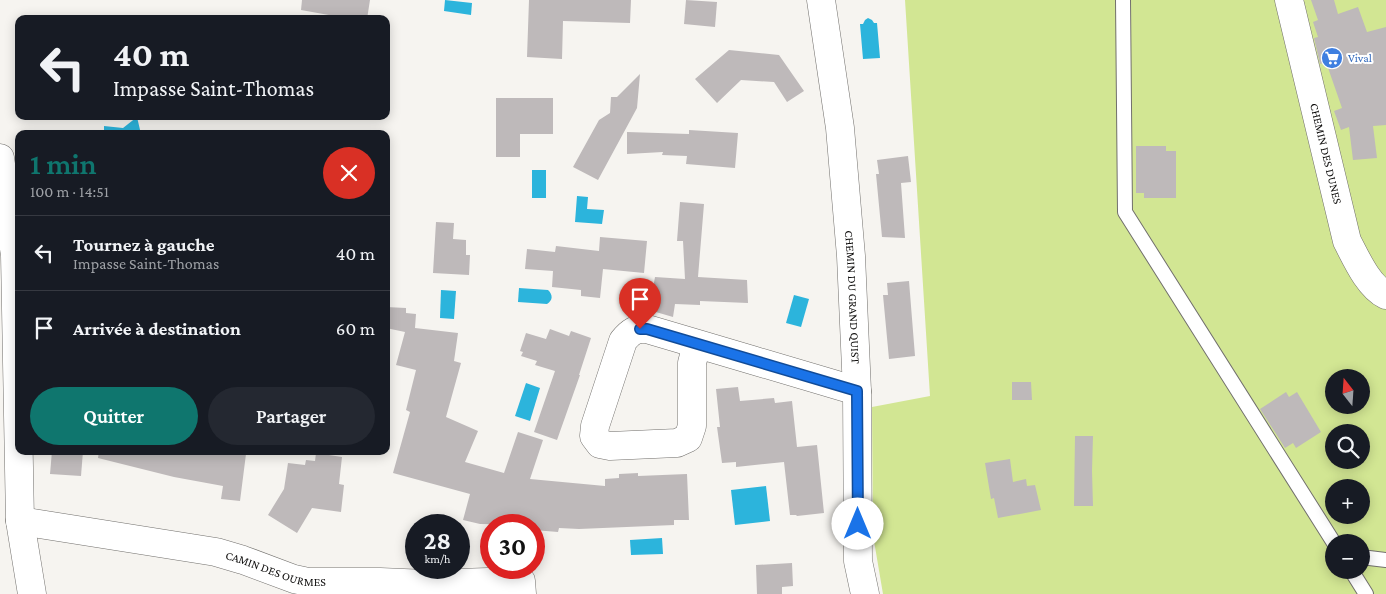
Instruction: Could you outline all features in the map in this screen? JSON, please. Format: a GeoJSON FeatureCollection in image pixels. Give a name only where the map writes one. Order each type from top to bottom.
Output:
{"type":"FeatureCollection","features":[{"type":"Feature","properties":{"kind":"street","name":"CHEMIN DU GRAND QUIST"},"geometry":{"type":"LineString","coordinates":[[822,0],[840,128],[850,256],[857,391],[858,561],[865,594]]}},
{"type":"Feature","properties":{"kind":"street","name":"CHEMIN DES DUNES"},"geometry":{"type":"LineString","coordinates":[[1289,0],[1348,241],[1362,271],[1381,293],[1386,295]]}},
{"type":"Feature","properties":{"kind":"street"},"geometry":{"type":"LineString","coordinates":[[0,158],[15,418]]}},
{"type":"Feature","properties":{"kind":"street"},"geometry":{"type":"LineString","coordinates":[[697,344],[692,364],[692,426],[688,438],[677,443],[610,446],[600,444],[594,436],[595,426],[623,340],[633,330],[647,329],[857,391]]}},
{"type":"Feature","properties":{"kind":"street"},"geometry":{"type":"LineString","coordinates":[[17,455],[20,521],[32,594]]}},
{"type":"Feature","properties":{"kind":"street","name":"CAMIN DES OURMES"},"geometry":{"type":"LineString","coordinates":[[20,521],[216,552],[308,582],[426,584],[521,581],[522,594]]}},
{"type":"Feature","properties":{"kind":"lane"},"geometry":{"type":"LineString","coordinates":[[1123,0],[1125,212],[1328,534]]}},
{"type":"Feature","properties":{"kind":"lane"},"geometry":{"type":"LineString","coordinates":[[1370,558],[1386,560]]}},
{"type":"Feature","properties":{"kind":"lane"},"geometry":{"type":"LineString","coordinates":[[1357,579],[1366,594]]}},
{"type":"Feature","properties":{"kind":"green space"},"geometry":{"type":"Polygon","coordinates":[[[905,0],[1386,0],[1386,594],[883,594],[873,535],[872,407],[930,396],[905,0]]]}},
{"type":"Feature","properties":{"kind":"water"},"geometry":{"type":"Polygon","coordinates":[[[445,0],[472,3],[471,15],[444,11],[445,0]]]}},
{"type":"Feature","properties":{"kind":"water"},"geometry":{"type":"Polygon","coordinates":[[[868,18],[877,23],[880,58],[863,59],[860,24],[863,24],[868,18]]]}},
{"type":"Feature","properties":{"kind":"water"},"geometry":{"type":"Polygon","coordinates":[[[133,120],[138,120],[140,130],[104,130],[104,126],[123,128],[133,120]]]}},
{"type":"Feature","properties":{"kind":"water"},"geometry":{"type":"Polygon","coordinates":[[[532,170],[546,170],[546,198],[532,198],[532,170]]]}},
{"type":"Feature","properties":{"kind":"water"},"geometry":{"type":"Polygon","coordinates":[[[577,196],[588,197],[587,209],[604,210],[602,224],[575,222],[577,196]]]}},
{"type":"Feature","properties":{"kind":"water"},"geometry":{"type":"Polygon","coordinates":[[[519,288],[548,290],[551,294],[551,299],[547,304],[518,302],[519,288]]]}},
{"type":"Feature","properties":{"kind":"water"},"geometry":{"type":"Polygon","coordinates":[[[441,290],[456,291],[454,319],[440,318],[441,290]]]}},
{"type":"Feature","properties":{"kind":"water"},"geometry":{"type":"Polygon","coordinates":[[[794,295],[809,299],[801,327],[786,323],[794,295]]]}},
{"type":"Feature","properties":{"kind":"water"},"geometry":{"type":"Polygon","coordinates":[[[526,383],[540,388],[530,421],[515,416],[526,383]]]}},
{"type":"Feature","properties":{"kind":"water"},"geometry":{"type":"Polygon","coordinates":[[[766,486],[770,521],[735,525],[731,490],[766,486]]]}},
{"type":"Feature","properties":{"kind":"water"},"geometry":{"type":"Polygon","coordinates":[[[662,538],[663,554],[631,555],[630,540],[662,538]]]}},
{"type":"Feature","properties":{"kind":"building"},"geometry":{"type":"Polygon","coordinates":[[[302,0],[370,0],[368,15],[329,15],[301,10],[302,0]]]}},
{"type":"Feature","properties":{"kind":"building"},"geometry":{"type":"Polygon","coordinates":[[[529,0],[631,0],[630,23],[563,21],[562,59],[527,57],[529,0]]]}},
{"type":"Feature","properties":{"kind":"building"},"geometry":{"type":"Polygon","coordinates":[[[686,0],[717,2],[715,27],[684,24],[686,0]]]}},
{"type":"Feature","properties":{"kind":"building"},"geometry":{"type":"Polygon","coordinates":[[[1311,0],[1334,0],[1338,14],[1358,7],[1367,32],[1386,27],[1386,125],[1373,126],[1377,158],[1353,160],[1349,127],[1341,130],[1334,111],[1342,108],[1326,62],[1320,64],[1314,38],[1318,37],[1313,22],[1318,20],[1311,0]]]}},
{"type":"Feature","properties":{"kind":"building"},"geometry":{"type":"Polygon","coordinates":[[[729,50],[779,55],[804,91],[787,102],[774,82],[741,80],[717,103],[695,79],[729,50]]]}},
{"type":"Feature","properties":{"kind":"building"},"geometry":{"type":"Polygon","coordinates":[[[640,74],[637,108],[598,180],[573,167],[599,120],[610,113],[611,97],[617,97],[640,74]]]}},
{"type":"Feature","properties":{"kind":"building"},"geometry":{"type":"Polygon","coordinates":[[[496,98],[553,98],[553,134],[520,134],[520,157],[496,157],[496,98]]]}},
{"type":"Feature","properties":{"kind":"building"},"geometry":{"type":"Polygon","coordinates":[[[689,130],[738,133],[735,168],[686,164],[687,156],[662,155],[663,152],[627,154],[627,132],[689,134],[689,130]]]}},
{"type":"Feature","properties":{"kind":"building"},"geometry":{"type":"Polygon","coordinates":[[[1136,146],[1166,146],[1166,151],[1176,151],[1176,198],[1144,198],[1144,193],[1136,193],[1136,146]]]}},
{"type":"Feature","properties":{"kind":"building"},"geometry":{"type":"Polygon","coordinates":[[[908,156],[911,182],[901,183],[905,238],[882,237],[876,174],[879,174],[877,160],[908,156]]]}},
{"type":"Feature","properties":{"kind":"building"},"geometry":{"type":"Polygon","coordinates":[[[680,202],[704,204],[698,277],[747,280],[748,303],[700,301],[700,305],[675,304],[673,317],[649,310],[655,277],[685,279],[683,241],[677,241],[680,202]]]}},
{"type":"Feature","properties":{"kind":"building"},"geometry":{"type":"Polygon","coordinates":[[[436,222],[454,223],[453,239],[466,240],[466,255],[470,255],[469,275],[433,273],[436,222]]]}},
{"type":"Feature","properties":{"kind":"building"},"geometry":{"type":"Polygon","coordinates":[[[600,237],[647,241],[644,273],[603,269],[600,298],[581,296],[581,290],[552,287],[553,271],[525,269],[527,249],[555,252],[556,246],[599,251],[600,237]]]}},
{"type":"Feature","properties":{"kind":"building"},"geometry":{"type":"Polygon","coordinates":[[[909,281],[915,356],[889,359],[883,295],[888,295],[887,283],[909,281]]]}},
{"type":"Feature","properties":{"kind":"building"},"geometry":{"type":"Polygon","coordinates":[[[390,307],[406,308],[406,313],[416,314],[415,328],[458,333],[454,361],[461,363],[446,417],[478,431],[465,462],[504,473],[518,432],[543,440],[530,479],[605,486],[605,479],[619,478],[619,474],[638,473],[638,476],[687,474],[689,520],[674,520],[674,525],[579,529],[559,528],[558,532],[545,531],[545,514],[480,514],[480,524],[470,522],[470,514],[465,514],[470,494],[393,473],[410,412],[406,410],[416,370],[396,365],[405,332],[390,329],[390,307]]]}},
{"type":"Feature","properties":{"kind":"building"},"geometry":{"type":"Polygon","coordinates":[[[550,329],[569,336],[571,331],[591,338],[557,440],[534,432],[555,371],[535,365],[537,361],[521,356],[523,352],[520,351],[526,333],[546,339],[550,329]]]}},
{"type":"Feature","properties":{"kind":"building"},"geometry":{"type":"Polygon","coordinates":[[[1012,382],[1031,382],[1032,400],[1012,400],[1012,382]]]}},
{"type":"Feature","properties":{"kind":"building"},"geometry":{"type":"Polygon","coordinates":[[[738,387],[740,401],[774,398],[775,403],[792,401],[797,447],[817,445],[824,513],[790,515],[784,462],[736,467],[736,462],[722,463],[717,427],[720,427],[716,389],[738,387]]]}},
{"type":"Feature","properties":{"kind":"building"},"geometry":{"type":"Polygon","coordinates":[[[1286,392],[1289,397],[1297,392],[1321,432],[1296,448],[1293,443],[1285,448],[1260,409],[1286,392]]]}},
{"type":"Feature","properties":{"kind":"building"},"geometry":{"type":"Polygon","coordinates":[[[1075,436],[1093,436],[1093,506],[1074,506],[1075,436]]]}},
{"type":"Feature","properties":{"kind":"building"},"geometry":{"type":"Polygon","coordinates":[[[52,455],[83,455],[81,476],[50,474],[52,455]]]}},
{"type":"Feature","properties":{"kind":"building"},"geometry":{"type":"Polygon","coordinates":[[[98,455],[246,455],[240,501],[221,499],[223,486],[174,477],[98,458],[98,455]]]}},
{"type":"Feature","properties":{"kind":"building"},"geometry":{"type":"Polygon","coordinates":[[[316,455],[342,457],[339,484],[344,485],[341,512],[312,508],[297,533],[268,515],[284,489],[288,463],[305,465],[306,460],[315,461],[316,455]]]}},
{"type":"Feature","properties":{"kind":"building"},"geometry":{"type":"Polygon","coordinates":[[[1010,459],[1013,482],[1026,479],[1027,486],[1035,485],[1041,510],[998,518],[994,498],[991,499],[985,463],[1010,459]]]}},
{"type":"Feature","properties":{"kind":"building"},"geometry":{"type":"Polygon","coordinates":[[[792,563],[793,586],[782,587],[782,594],[757,594],[756,565],[792,563]]]}},
{"type":"Feature","properties":{"kind":"place","name":"Vival"},"geometry":{"type":"Point","coordinates":[1332,58]}},
{"type":"Feature","properties":{"kind":"route"},"geometry":{"type":"LineString","coordinates":[[640,329],[647,329],[857,391],[858,524]]}}]}
